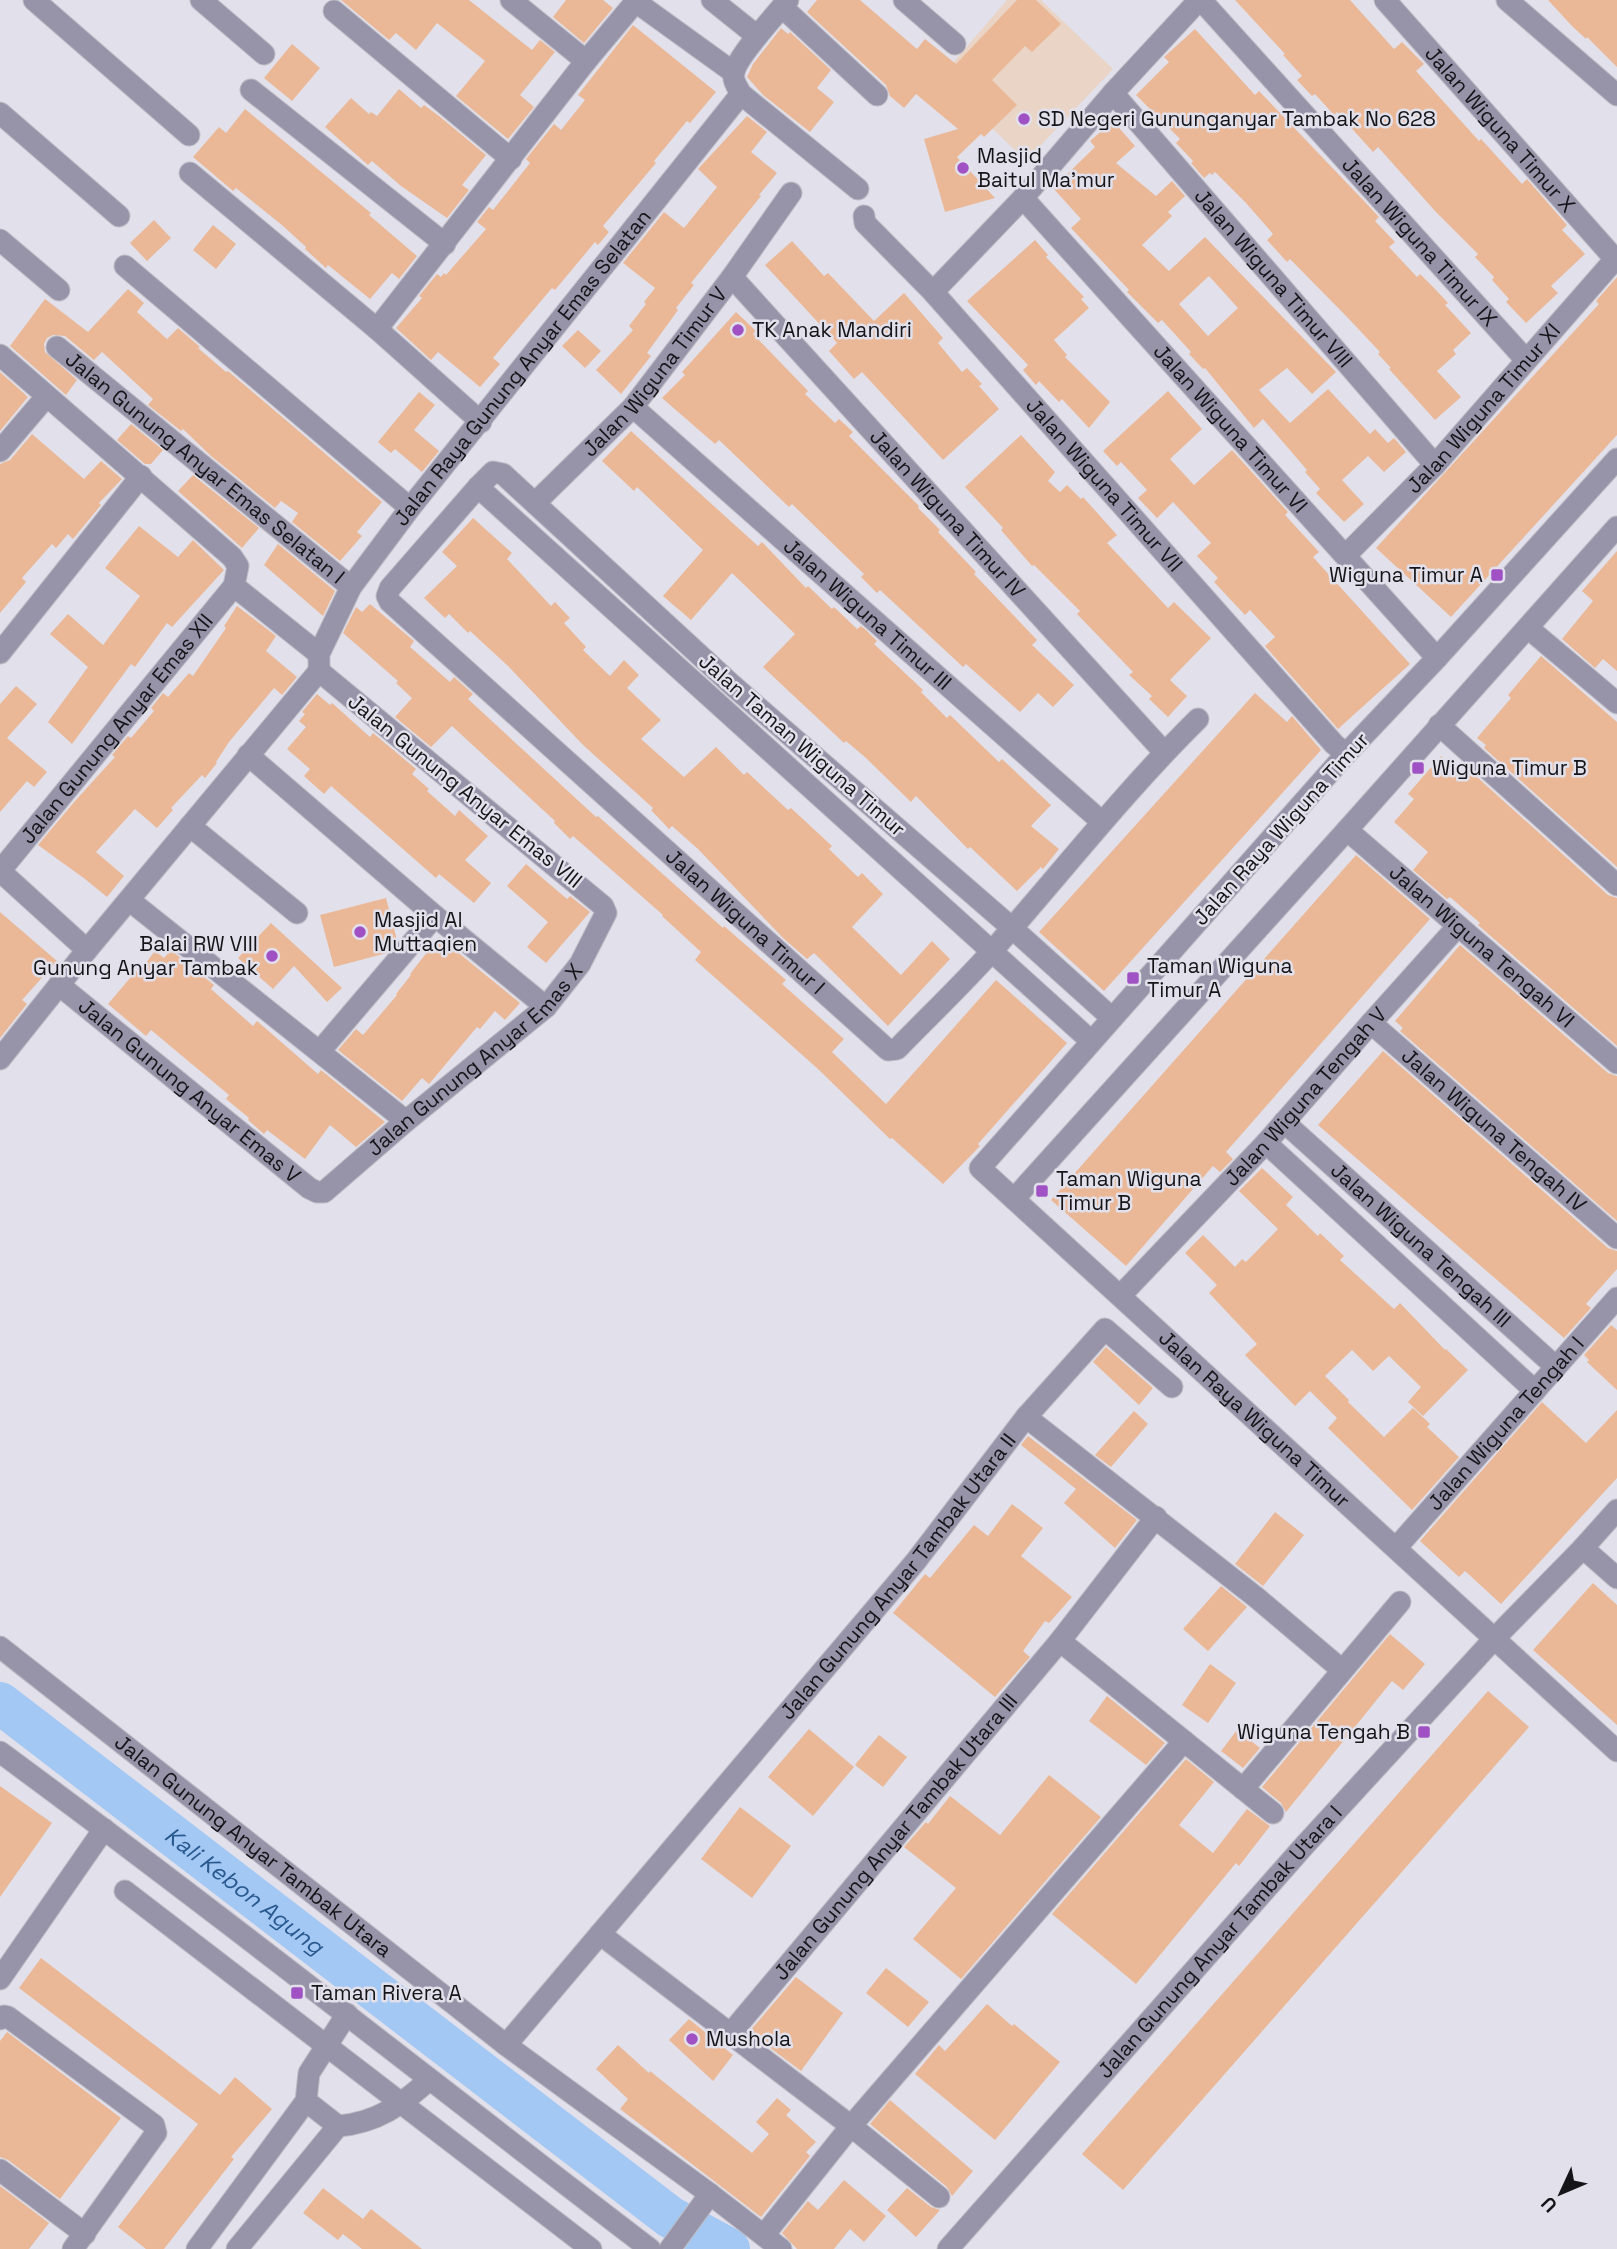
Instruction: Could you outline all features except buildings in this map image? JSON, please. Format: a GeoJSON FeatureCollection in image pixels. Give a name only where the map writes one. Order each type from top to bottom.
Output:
{"type":"FeatureCollection","features":[{"type":"Feature","properties":{"kind":"street"},"geometry":{"type":"LineString","coordinates":[[34,0],[189,135]]}},
{"type":"Feature","properties":{"kind":"street"},"geometry":{"type":"LineString","coordinates":[[201,0],[264,54]]}},
{"type":"Feature","properties":{"kind":"street"},"geometry":{"type":"LineString","coordinates":[[511,0],[586,61]]}},
{"type":"Feature","properties":{"kind":"street"},"geometry":{"type":"LineString","coordinates":[[712,0],[757,36]]}},
{"type":"Feature","properties":{"kind":"street"},"geometry":{"type":"LineString","coordinates":[[904,0],[955,44]]}},
{"type":"Feature","properties":{"kind":"street"},"geometry":{"type":"LineString","coordinates":[[933,292],[1023,198],[1113,93],[1200,0]]}},
{"type":"Feature","properties":{"kind":"street","name":"Jalan Wiguna Timur IX"},"geometry":{"type":"LineString","coordinates":[[1200,0],[1526,360]]}},
{"type":"Feature","properties":{"kind":"street","name":"Jalan Wiguna Timur X"},"geometry":{"type":"LineString","coordinates":[[1385,0],[1616,258]]}},
{"type":"Feature","properties":{"kind":"street"},"geometry":{"type":"LineString","coordinates":[[1507,0],[1617,95]]}},
{"type":"Feature","properties":{"kind":"street"},"geometry":{"type":"LineString","coordinates":[[377,329],[586,61],[637,1],[733,72],[741,94],[858,189]]}},
{"type":"Feature","properties":{"kind":"street"},"geometry":{"type":"LineString","coordinates":[[733,72],[757,36],[785,3],[877,95]]}},
{"type":"Feature","properties":{"kind":"street"},"geometry":{"type":"LineString","coordinates":[[334,11],[511,159]]}},
{"type":"Feature","properties":{"kind":"street"},"geometry":{"type":"LineString","coordinates":[[251,90],[444,244]]}},
{"type":"Feature","properties":{"kind":"street","name":"Jalan Wiguna Timur VIII"},"geometry":{"type":"LineString","coordinates":[[1113,93],[1435,465]]}},
{"type":"Feature","properties":{"kind":"street","name":"Jalan Raya Gunung Anyar Emas Selatan"},"geometry":{"type":"LineString","coordinates":[[1,1054],[190,827],[319,663],[352,587],[410,508],[741,94]]}},
{"type":"Feature","properties":{"kind":"street"},"geometry":{"type":"LineString","coordinates":[[0,113],[119,216]]}},
{"type":"Feature","properties":{"kind":"street"},"geometry":{"type":"LineString","coordinates":[[190,173],[377,329],[481,422]]}},
{"type":"Feature","properties":{"kind":"street","name":"Jalan Wiguna Timur V"},"geometry":{"type":"LineString","coordinates":[[535,503],[633,407],[732,277],[791,193]]}},
{"type":"Feature","properties":{"kind":"street","name":"Jalan Wiguna Timur VI"},"geometry":{"type":"LineString","coordinates":[[1023,198],[1437,657]]}},
{"type":"Feature","properties":{"kind":"street","name":"Jalan Wiguna Timur VII"},"geometry":{"type":"LineString","coordinates":[[864,216],[864,223],[933,292],[1334,744],[1346,754]]}},
{"type":"Feature","properties":{"kind":"street"},"geometry":{"type":"LineString","coordinates":[[0,240],[59,290]]}},
{"type":"Feature","properties":{"kind":"street","name":"Jalan Wiguna Timur XI"},"geometry":{"type":"LineString","coordinates":[[1346,555],[1435,465],[1616,258]]}},
{"type":"Feature","properties":{"kind":"street"},"geometry":{"type":"LineString","coordinates":[[125,266],[410,508]]}},
{"type":"Feature","properties":{"kind":"street","name":"Jalan Wiguna Timur IV"},"geometry":{"type":"LineString","coordinates":[[732,277],[1164,752]]}},
{"type":"Feature","properties":{"kind":"street","name":"Jalan Gunung Anyar Emas Selatan I"},"geometry":{"type":"LineString","coordinates":[[57,347],[352,587]]}},
{"type":"Feature","properties":{"kind":"street"},"geometry":{"type":"LineString","coordinates":[[0,355],[232,557],[238,566],[234,586]]}},
{"type":"Feature","properties":{"kind":"street"},"geometry":{"type":"LineString","coordinates":[[0,451],[46,397]]}},
{"type":"Feature","properties":{"kind":"street","name":"Jalan Wiguna Timur III"},"geometry":{"type":"LineString","coordinates":[[633,407],[1102,822]]}},
{"type":"Feature","properties":{"kind":"street","name":"Jalan Raya Wiguna Timur"},"geometry":{"type":"LineString","coordinates":[[1617,459],[1346,754],[982,1165],[982,1171],[1121,1295],[1617,1751]]}},
{"type":"Feature","properties":{"kind":"street","name":"Jalan Taman Wiguna Timur"},"geometry":{"type":"LineString","coordinates":[[1091,1041],[715,701],[485,480],[503,474],[731,684],[1112,1018]]}},
{"type":"Feature","properties":{"kind":"street"},"geometry":{"type":"LineString","coordinates":[[0,653],[141,476]]}},
{"type":"Feature","properties":{"kind":"street","name":"Jalan Wiguna Timur I"},"geometry":{"type":"LineString","coordinates":[[485,480],[390,588],[387,596],[390,601],[888,1050],[897,1049],[992,952],[1102,822],[1164,752],[1198,719]]}},
{"type":"Feature","properties":{"kind":"street"},"geometry":{"type":"LineString","coordinates":[[1014,1199],[1617,527]]}},
{"type":"Feature","properties":{"kind":"street","name":"Jalan Gunung Anyar Emas VIII"},"geometry":{"type":"LineString","coordinates":[[234,586],[319,663],[594,897],[606,913]]}},
{"type":"Feature","properties":{"kind":"street","name":"Jalan Gunung Anyar Emas XII"},"geometry":{"type":"LineString","coordinates":[[0,871],[234,586]]}},
{"type":"Feature","properties":{"kind":"street"},"geometry":{"type":"LineString","coordinates":[[1528,628],[1617,703]]}},
{"type":"Feature","properties":{"kind":"street"},"geometry":{"type":"LineString","coordinates":[[715,701],[731,684]]}},
{"type":"Feature","properties":{"kind":"street"},"geometry":{"type":"LineString","coordinates":[[1439,726],[1617,886]]}},
{"type":"Feature","properties":{"kind":"street"},"geometry":{"type":"LineString","coordinates":[[248,755],[435,916],[546,1007]]}},
{"type":"Feature","properties":{"kind":"street"},"geometry":{"type":"LineString","coordinates":[[190,827],[297,913]]}},
{"type":"Feature","properties":{"kind":"street","name":"Jalan Wiguna Tengah VI"},"geometry":{"type":"LineString","coordinates":[[1347,830],[1617,1063]]}},
{"type":"Feature","properties":{"kind":"street"},"geometry":{"type":"LineString","coordinates":[[0,871],[87,950]]}},
{"type":"Feature","properties":{"kind":"street"},"geometry":{"type":"LineString","coordinates":[[129,900],[406,1121]]}},
{"type":"Feature","properties":{"kind":"street","name":"Jalan Gunung Anyar Emas X"},"geometry":{"type":"LineString","coordinates":[[324,1192],[546,1007],[580,964],[606,913]]}},
{"type":"Feature","properties":{"kind":"street"},"geometry":{"type":"LineString","coordinates":[[320,1051],[435,916]]}},
{"type":"Feature","properties":{"kind":"street","name":"Jalan Wiguna Tengah V"},"geometry":{"type":"LineString","coordinates":[[1121,1295],[1266,1143],[1458,926]]}},
{"type":"Feature","properties":{"kind":"street","name":"Jalan Gunung Anyar Emas V"},"geometry":{"type":"LineString","coordinates":[[59,985],[309,1188],[324,1192]]}},
{"type":"Feature","properties":{"kind":"street","name":"Jalan Wiguna Tengah IV"},"geometry":{"type":"LineString","coordinates":[[1370,1023],[1617,1238]]}},
{"type":"Feature","properties":{"kind":"street","name":"Jalan Wiguna Tengah III"},"geometry":{"type":"LineString","coordinates":[[1284,1122],[1556,1367]]}},
{"type":"Feature","properties":{"kind":"street","name":"Jalan Wiguna Tengah III"},"geometry":{"type":"LineString","coordinates":[[1266,1143],[1535,1391]]}},
{"type":"Feature","properties":{"kind":"street","name":"Jalan Wiguna Tengah I"},"geometry":{"type":"LineString","coordinates":[[1396,1548],[1617,1298]]}},
{"type":"Feature","properties":{"kind":"street"},"geometry":{"type":"LineString","coordinates":[[1026,1417],[1105,1329],[1172,1387]]}},
{"type":"Feature","properties":{"kind":"street","name":"Jalan Gunung Anyar Tambak Utara II"},"geometry":{"type":"LineString","coordinates":[[506,2045],[916,1561],[1026,1417],[1156,1517],[1342,1670]]}},
{"type":"Feature","properties":{"kind":"street","name":"Jalan Gunung Anyar Tambak Utara I"},"geometry":{"type":"LineString","coordinates":[[948,2249],[1295,1856],[1494,1639],[1617,1510]]}},
{"type":"Feature","properties":{"kind":"street","name":"Jalan Gunung Anyar Tambak Utara III"},"geometry":{"type":"LineString","coordinates":[[731,2033],[1060,1641],[1156,1517]]}},
{"type":"Feature","properties":{"kind":"street"},"geometry":{"type":"LineString","coordinates":[[1583,1548],[1617,1578]]}},
{"type":"Feature","properties":{"kind":"street"},"geometry":{"type":"LineString","coordinates":[[1243,1789],[1400,1602]]}},
{"type":"Feature","properties":{"kind":"street"},"geometry":{"type":"LineString","coordinates":[[1060,1641],[1273,1813]]}},
{"type":"Feature","properties":{"kind":"street","name":"Jalan Gunung Anyar Tambak Utara"},"geometry":{"type":"LineString","coordinates":[[0,1647],[506,2045],[781,2249]]}},
{"type":"Feature","properties":{"kind":"street"},"geometry":{"type":"LineString","coordinates":[[764,2235],[851,2126],[1184,1741]]}},
{"type":"Feature","properties":{"kind":"street"},"geometry":{"type":"LineString","coordinates":[[0,1752],[347,2014],[650,2249]]}},
{"type":"Feature","properties":{"kind":"street"},"geometry":{"type":"LineString","coordinates":[[0,1979],[103,1831]]}},
{"type":"Feature","properties":{"kind":"street"},"geometry":{"type":"LineString","coordinates":[[125,1891],[591,2249]]}},
{"type":"Feature","properties":{"kind":"street"},"geometry":{"type":"LineString","coordinates":[[600,1934],[851,2126],[939,2197]]}},
{"type":"Feature","properties":{"kind":"street"},"geometry":{"type":"LineString","coordinates":[[197,2249],[306,2101],[309,2073],[347,2014]]}},
{"type":"Feature","properties":{"kind":"street"},"geometry":{"type":"LineString","coordinates":[[0,2019],[8,2017],[154,2125],[156,2130],[79,2241],[0,2170]]}},
{"type":"Feature","properties":{"kind":"street"},"geometry":{"type":"LineString","coordinates":[[306,2101],[338,2126],[355,2125],[401,2105],[429,2080]]}},
{"type":"Feature","properties":{"kind":"street"},"geometry":{"type":"LineString","coordinates":[[237,2249],[338,2126]]}},
{"type":"Feature","properties":{"kind":"street"},"geometry":{"type":"LineString","coordinates":[[677,2244],[708,2197]]}},
{"type":"Feature","properties":{"kind":"shaded area","name":"SD Negeri Gununganyar Tambak No 628"},"geometry":{"type":"Polygon","coordinates":[[[1007,0],[1041,0],[1113,69],[1026,161],[940,78],[1007,0]]]}},
{"type":"Feature","properties":{"kind":"waterway","name":"Kali Kebon Agung"},"geometry":{"type":"LineString","coordinates":[[0,1703],[670,2217],[729,2249]]}},
{"type":"Feature","properties":{"kind":"place","name":"SD Negeri Gununganyar Tambak No 628"},"geometry":{"type":"Point","coordinates":[1024,119]}},
{"type":"Feature","properties":{"kind":"place","name":"Masjid Baitul Ma'mur"},"geometry":{"type":"Point","coordinates":[963,168]}},
{"type":"Feature","properties":{"kind":"place","name":"TK Anak Mandiri"},"geometry":{"type":"Point","coordinates":[738,330]}},
{"type":"Feature","properties":{"kind":"place","name":"Wiguna Timur A"},"geometry":{"type":"Point","coordinates":[1497,575]}},
{"type":"Feature","properties":{"kind":"place","name":"Wiguna Timur B"},"geometry":{"type":"Point","coordinates":[1418,768]}},
{"type":"Feature","properties":{"kind":"place","name":"Masjid Al Muttaqien"},"geometry":{"type":"Point","coordinates":[360,932]}},
{"type":"Feature","properties":{"kind":"place","name":"Balai RW VIII Gunung Anyar Tambak"},"geometry":{"type":"Point","coordinates":[272,956]}},
{"type":"Feature","properties":{"kind":"place","name":"Taman Wiguna Timur A"},"geometry":{"type":"Point","coordinates":[1133,978]}},
{"type":"Feature","properties":{"kind":"place","name":"Taman Wiguna Timur B"},"geometry":{"type":"Point","coordinates":[1042,1191]}},
{"type":"Feature","properties":{"kind":"place","name":"Wiguna Tengah B"},"geometry":{"type":"Point","coordinates":[1424,1732]}},
{"type":"Feature","properties":{"kind":"place","name":"Taman Rivera A"},"geometry":{"type":"Point","coordinates":[297,1993]}},
{"type":"Feature","properties":{"kind":"place","name":"Mushola"},"geometry":{"type":"Point","coordinates":[692,2039]}}]}
